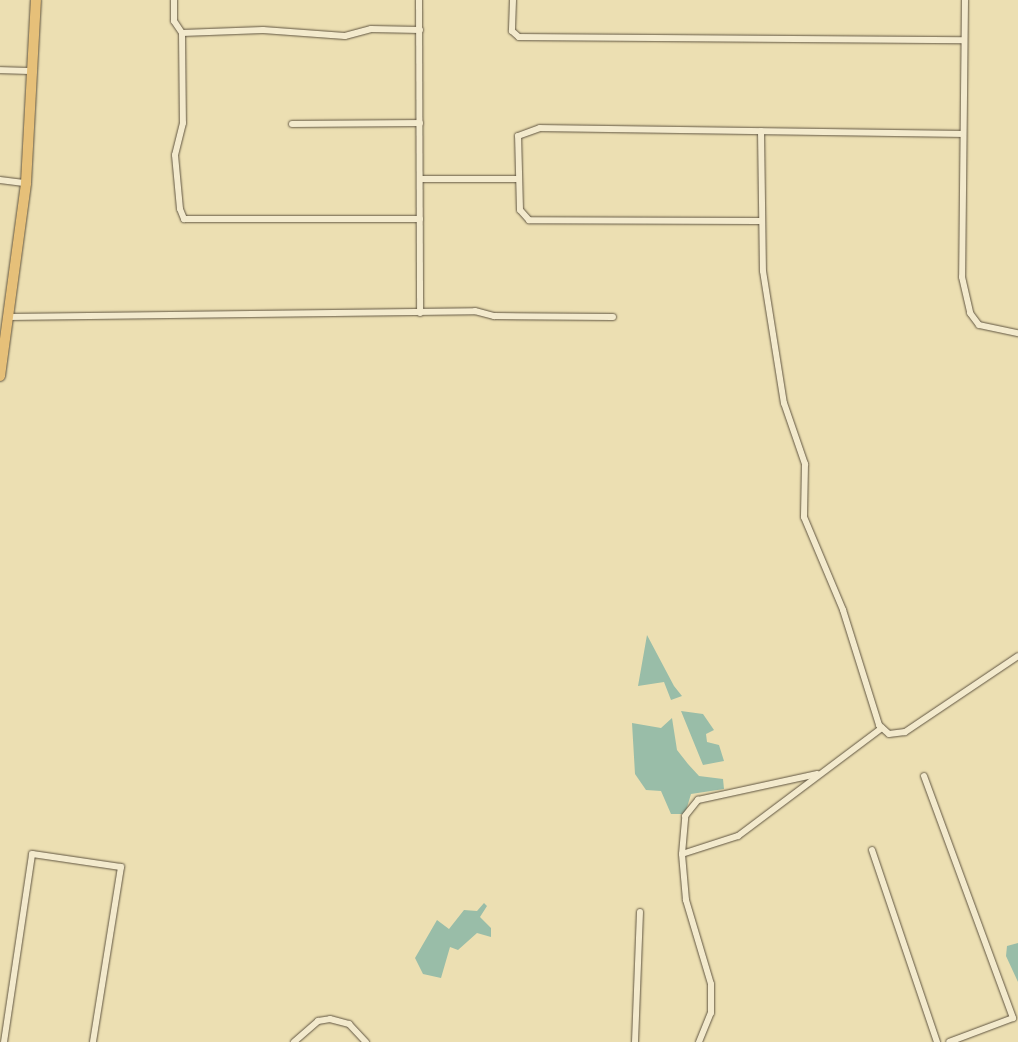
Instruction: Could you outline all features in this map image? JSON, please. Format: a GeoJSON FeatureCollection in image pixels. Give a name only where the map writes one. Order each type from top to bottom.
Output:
{"type":"FeatureCollection","features":[{"type":"Feature","properties":{"kind":"main road"},"geometry":{"type":"LineString","coordinates":[[0,376],[26,183],[34,71],[36,0]]}},
{"type":"Feature","properties":{"kind":"street"},"geometry":{"type":"LineString","coordinates":[[174,0],[174,22],[182,33],[183,123],[175,156],[184,219],[420,219]]}},
{"type":"Feature","properties":{"kind":"street"},"geometry":{"type":"LineString","coordinates":[[419,0],[420,313]]}},
{"type":"Feature","properties":{"kind":"street"},"geometry":{"type":"LineString","coordinates":[[512,0],[512,31],[519,37],[964,40]]}},
{"type":"Feature","properties":{"kind":"street"},"geometry":{"type":"LineString","coordinates":[[964,0],[962,276],[970,313],[987,330],[1018,333]]}},
{"type":"Feature","properties":{"kind":"street"},"geometry":{"type":"LineString","coordinates":[[182,33],[263,30],[345,36],[371,29],[420,30]]}},
{"type":"Feature","properties":{"kind":"street"},"geometry":{"type":"LineString","coordinates":[[0,70],[34,71]]}},
{"type":"Feature","properties":{"kind":"street"},"geometry":{"type":"LineString","coordinates":[[292,124],[420,123]]}},
{"type":"Feature","properties":{"kind":"street"},"geometry":{"type":"LineString","coordinates":[[760,221],[529,220],[520,210],[516,140],[528,129],[963,134]]}},
{"type":"Feature","properties":{"kind":"street"},"geometry":{"type":"LineString","coordinates":[[761,131],[760,221],[778,368],[805,464],[804,517],[843,610],[882,728],[895,735],[905,732],[1018,656]]}},
{"type":"Feature","properties":{"kind":"street"},"geometry":{"type":"LineString","coordinates":[[420,179],[518,179]]}},
{"type":"Feature","properties":{"kind":"street"},"geometry":{"type":"LineString","coordinates":[[0,180],[26,183]]}},
{"type":"Feature","properties":{"kind":"street"},"geometry":{"type":"LineString","coordinates":[[8,317],[420,313],[613,317]]}},
{"type":"Feature","properties":{"kind":"street"},"geometry":{"type":"LineString","coordinates":[[682,854],[738,836],[882,728]]}},
{"type":"Feature","properties":{"kind":"street"},"geometry":{"type":"LineString","coordinates":[[699,1042],[711,1012],[711,984],[686,900],[682,854],[685,816],[698,800],[820,773]]}},
{"type":"Feature","properties":{"kind":"street"},"geometry":{"type":"LineString","coordinates":[[924,776],[1013,1018],[949,1042]]}},
{"type":"Feature","properties":{"kind":"street"},"geometry":{"type":"LineString","coordinates":[[872,850],[936,1042]]}},
{"type":"Feature","properties":{"kind":"street"},"geometry":{"type":"LineString","coordinates":[[4,1042],[32,854],[121,867],[93,1042]]}},
{"type":"Feature","properties":{"kind":"street"},"geometry":{"type":"LineString","coordinates":[[635,1042],[640,912]]}},
{"type":"Feature","properties":{"kind":"street"},"geometry":{"type":"LineString","coordinates":[[294,1042],[318,1022],[330,1019],[349,1024],[366,1042]]}},
{"type":"Feature","properties":{"kind":"shaded area"},"geometry":{"type":"Polygon","coordinates":[[[647,635],[674,686],[682,696],[671,700],[664,682],[638,686],[647,635]]]}},
{"type":"Feature","properties":{"kind":"shaded area"},"geometry":{"type":"Polygon","coordinates":[[[681,711],[703,714],[714,730],[706,734],[707,742],[719,745],[724,761],[703,765],[681,711]]]}},
{"type":"Feature","properties":{"kind":"shaded area"},"geometry":{"type":"Polygon","coordinates":[[[672,718],[677,750],[688,764],[699,776],[723,779],[724,789],[691,794],[685,814],[671,814],[661,791],[646,790],[635,774],[632,723],[661,728],[672,718]]]}},
{"type":"Feature","properties":{"kind":"shaded area"},"geometry":{"type":"Polygon","coordinates":[[[484,903],[487,906],[480,917],[491,928],[491,937],[477,933],[458,950],[450,947],[441,978],[423,974],[415,958],[437,920],[449,929],[464,910],[477,911],[484,903]]]}},
{"type":"Feature","properties":{"kind":"shaded area"},"geometry":{"type":"Polygon","coordinates":[[[1018,943],[1018,982],[1006,956],[1007,946],[1018,943]]]}}]}
